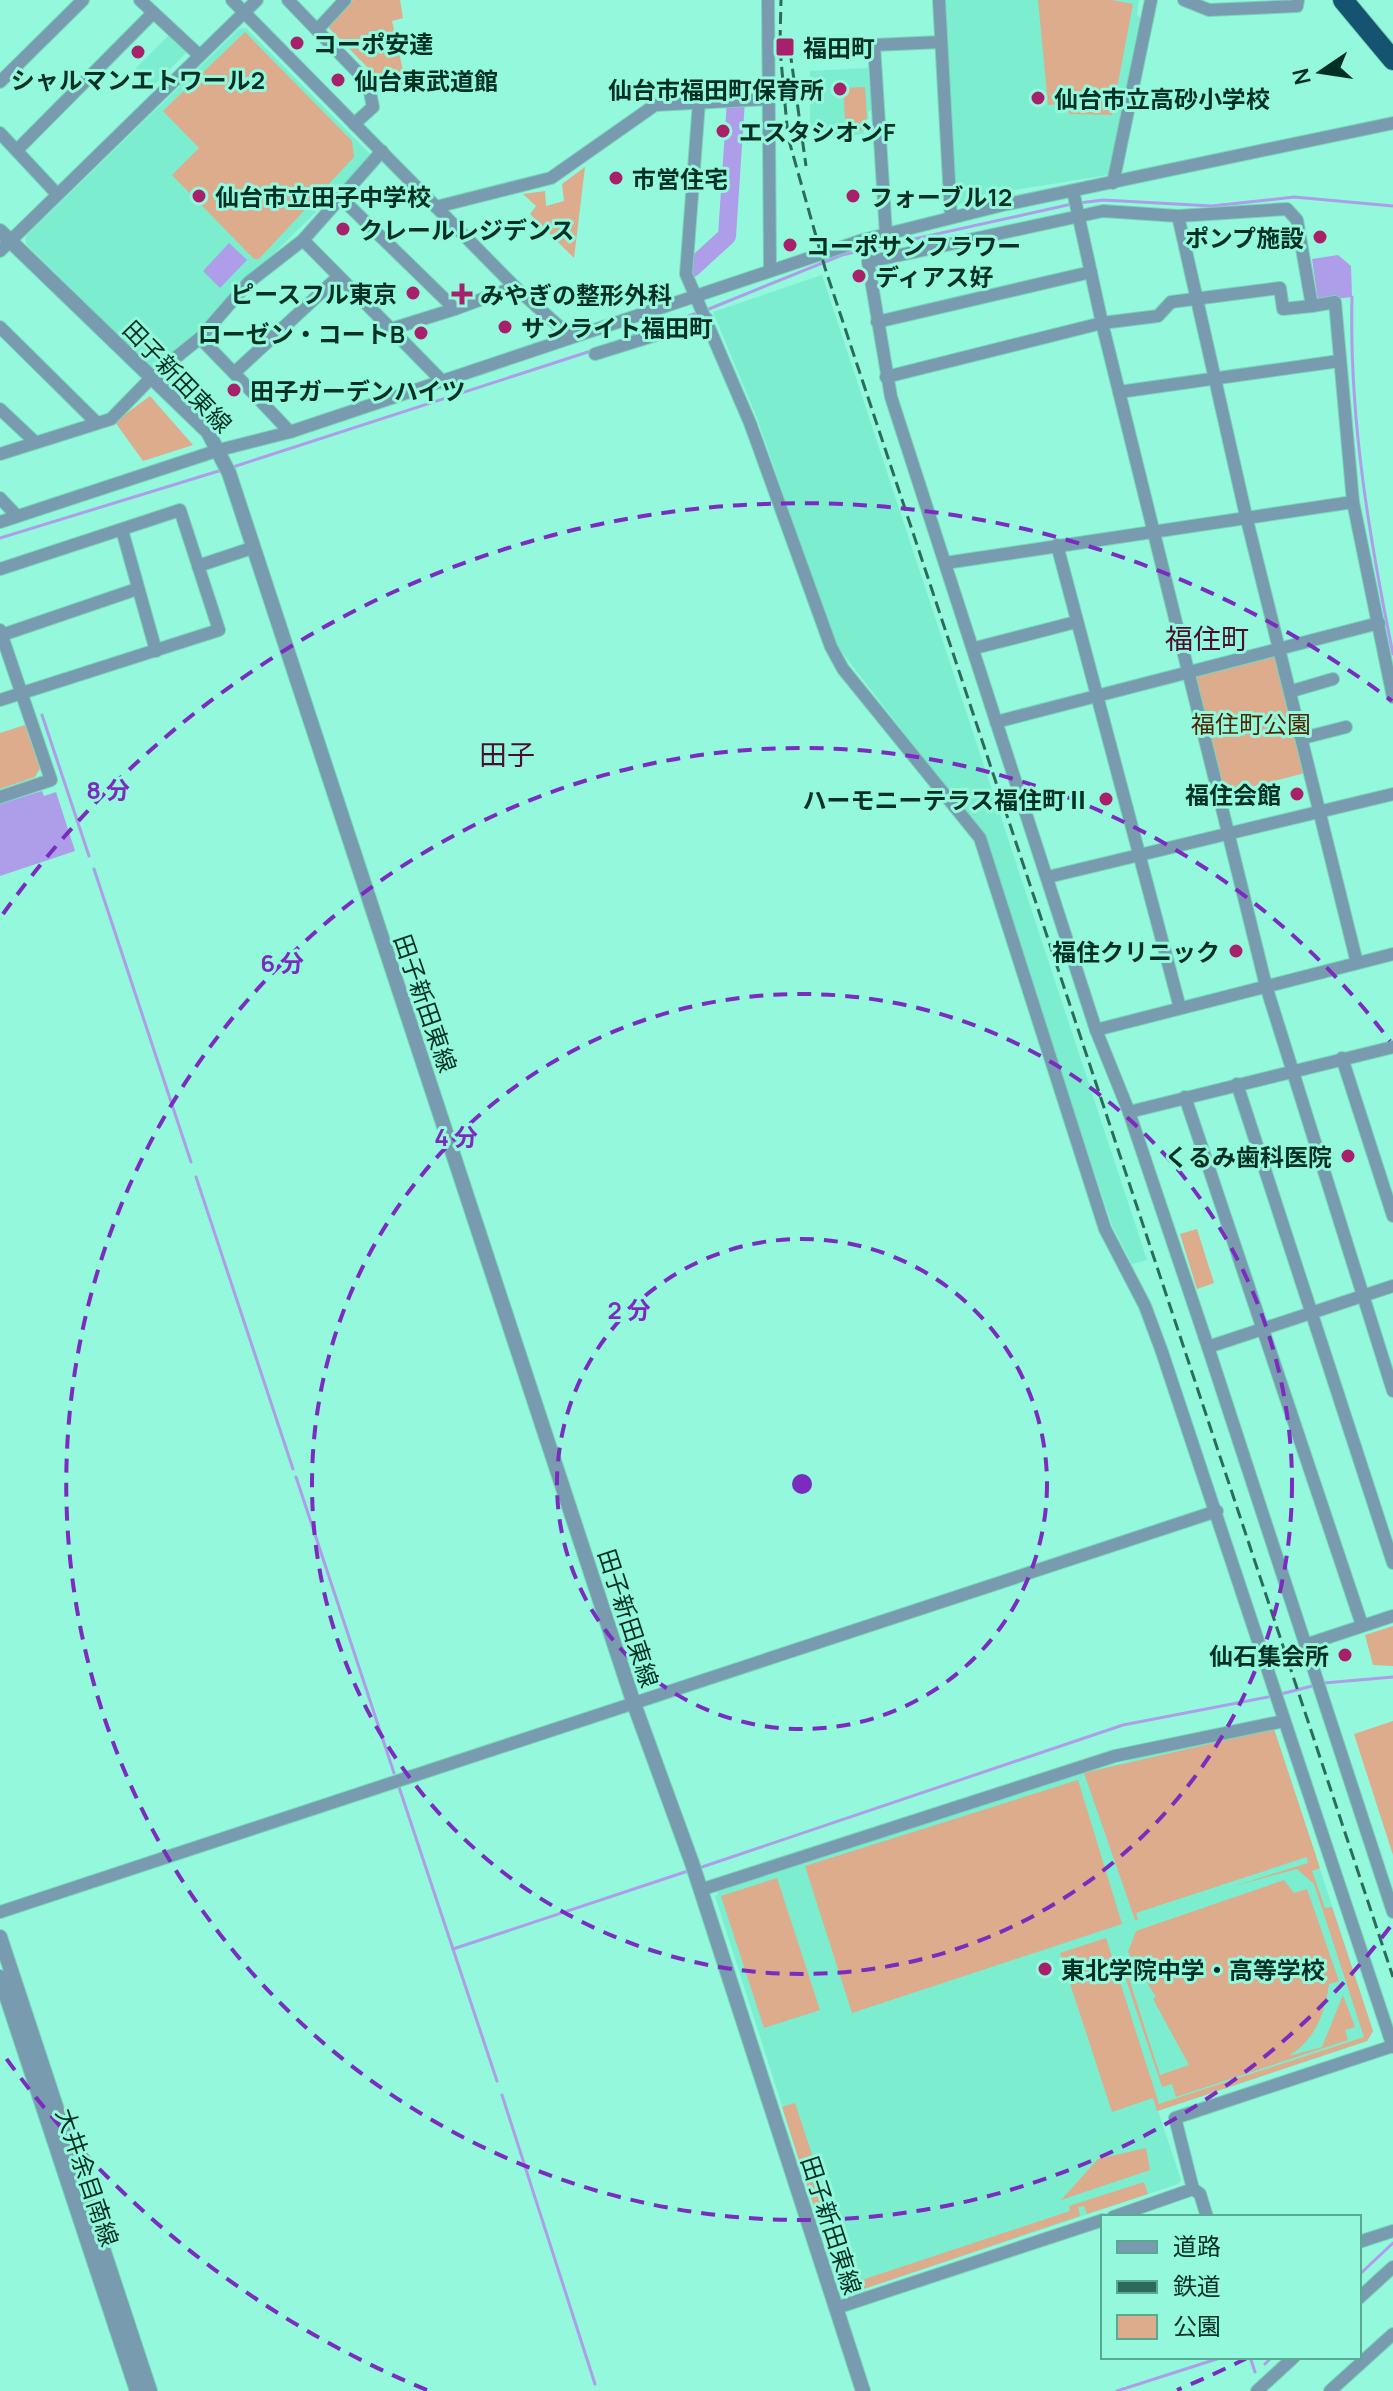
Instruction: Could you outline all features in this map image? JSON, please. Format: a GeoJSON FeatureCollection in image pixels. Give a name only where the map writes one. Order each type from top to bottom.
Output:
{"type":"FeatureCollection","features":[{"type":"Feature","properties":{"kind":"highway"},"geometry":{"type":"LineString","coordinates":[[1343,0],[1393,60]]}},
{"type":"Feature","properties":{"kind":"highway"},"geometry":{"type":"LineString","coordinates":[[1360,0],[1393,40]]}},
{"type":"Feature","properties":{"kind":"street"},"geometry":{"type":"LineString","coordinates":[[0,82],[83,0]]}},
{"type":"Feature","properties":{"kind":"street"},"geometry":{"type":"LineString","coordinates":[[140,0],[199,55]]}},
{"type":"Feature","properties":{"kind":"street"},"geometry":{"type":"LineString","coordinates":[[232,0],[515,287],[571,337]]}},
{"type":"Feature","properties":{"kind":"street"},"geometry":{"type":"LineString","coordinates":[[3,241],[57,194],[257,0]]}},
{"type":"Feature","properties":{"kind":"street"},"geometry":{"type":"LineString","coordinates":[[288,0],[368,83],[373,107],[354,124]]}},
{"type":"Feature","properties":{"kind":"street"},"geometry":{"type":"LineString","coordinates":[[317,30],[345,0]]}},
{"type":"Feature","properties":{"kind":"street"},"geometry":{"type":"LineString","coordinates":[[768,0],[770,270]]}},
{"type":"Feature","properties":{"kind":"street"},"geometry":{"type":"LineString","coordinates":[[939,0],[951,217]]}},
{"type":"Feature","properties":{"kind":"street"},"geometry":{"type":"LineString","coordinates":[[1113,183],[1151,0]]}},
{"type":"Feature","properties":{"kind":"street"},"geometry":{"type":"LineString","coordinates":[[1184,0],[1209,10],[1297,6],[1298,0]]}},
{"type":"Feature","properties":{"kind":"street"},"geometry":{"type":"LineString","coordinates":[[17,150],[153,13]]}},
{"type":"Feature","properties":{"kind":"street"},"geometry":{"type":"LineString","coordinates":[[886,234],[874,45],[941,42]]}},
{"type":"Feature","properties":{"kind":"street"},"geometry":{"type":"LineString","coordinates":[[436,207],[551,178],[655,105],[767,99]]}},
{"type":"Feature","properties":{"kind":"street"},"geometry":{"type":"LineString","coordinates":[[699,102],[686,274],[750,423],[831,647],[843,669],[980,838],[1105,1229],[1145,1306],[1217,1511],[1393,2046],[1175,2118],[1193,2189],[1200,2194],[1206,2215]]}},
{"type":"Feature","properties":{"kind":"street"},"geometry":{"type":"LineString","coordinates":[[595,354],[703,309],[770,270],[886,234],[951,217],[1074,194],[1393,123]]}},
{"type":"Feature","properties":{"kind":"street"},"geometry":{"type":"LineString","coordinates":[[0,133],[57,194]]}},
{"type":"Feature","properties":{"kind":"street"},"geometry":{"type":"LineString","coordinates":[[0,454],[111,419],[153,376],[200,338],[249,282],[303,240],[382,151]]}},
{"type":"Feature","properties":{"kind":"street"},"geometry":{"type":"LineString","coordinates":[[1074,194],[1186,671],[1266,986],[1393,1391]]}},
{"type":"Feature","properties":{"kind":"street"},"geometry":{"type":"LineString","coordinates":[[339,196],[455,309]]}},
{"type":"Feature","properties":{"kind":"street"},"geometry":{"type":"LineString","coordinates":[[1312,306],[1297,220],[1287,209],[1178,216],[1103,211],[1078,214],[868,262],[886,377],[945,563],[1096,1030],[1129,1112],[1393,1912]]}},
{"type":"Feature","properties":{"kind":"street"},"geometry":{"type":"LineString","coordinates":[[1178,216],[1246,516],[1292,691],[1357,963]]}},
{"type":"Feature","properties":{"kind":"street"},"geometry":{"type":"LineString","coordinates":[[303,240],[441,380]]}},
{"type":"Feature","properties":{"kind":"street","name":"田子新田東線"},"geometry":{"type":"LineString","coordinates":[[3,241],[153,376],[208,432],[224,462],[634,1704],[696,1876],[863,2391]]}},
{"type":"Feature","properties":{"kind":"street"},"geometry":{"type":"LineString","coordinates":[[877,322],[1091,272]]}},
{"type":"Feature","properties":{"kind":"street"},"geometry":{"type":"LineString","coordinates":[[234,373],[338,277]]}},
{"type":"Feature","properties":{"kind":"street"},"geometry":{"type":"LineString","coordinates":[[391,329],[515,287]]}},
{"type":"Feature","properties":{"kind":"street"},"geometry":{"type":"LineString","coordinates":[[886,377],[1102,323],[1158,316],[1171,302],[1196,297],[1280,288],[1283,309],[1335,302],[1353,502],[1393,697]]}},
{"type":"Feature","properties":{"kind":"street"},"geometry":{"type":"LineString","coordinates":[[0,522],[224,462],[290,432],[571,337],[703,309]]}},
{"type":"Feature","properties":{"kind":"street"},"geometry":{"type":"LineString","coordinates":[[0,327],[96,422]]}},
{"type":"Feature","properties":{"kind":"street"},"geometry":{"type":"LineString","coordinates":[[200,338],[290,432]]}},
{"type":"Feature","properties":{"kind":"street"},"geometry":{"type":"LineString","coordinates":[[1119,392],[1213,376],[1339,361]]}},
{"type":"Feature","properties":{"kind":"street"},"geometry":{"type":"LineString","coordinates":[[0,409],[34,441]]}},
{"type":"Feature","properties":{"kind":"street"},"geometry":{"type":"LineString","coordinates":[[0,498],[17,516]]}},
{"type":"Feature","properties":{"kind":"street"},"geometry":{"type":"LineString","coordinates":[[945,563],[1153,529],[1353,502]]}},
{"type":"Feature","properties":{"kind":"street"},"geometry":{"type":"LineString","coordinates":[[0,569],[180,510],[219,630],[0,700]]}},
{"type":"Feature","properties":{"kind":"street"},"geometry":{"type":"LineString","coordinates":[[122,530],[156,651]]}},
{"type":"Feature","properties":{"kind":"street"},"geometry":{"type":"LineString","coordinates":[[1057,545],[1096,696],[1142,854],[1180,1008]]}},
{"type":"Feature","properties":{"kind":"street"},"geometry":{"type":"LineString","coordinates":[[198,566],[252,548]]}},
{"type":"Feature","properties":{"kind":"street"},"geometry":{"type":"LineString","coordinates":[[0,797],[51,780],[1,632],[137,589]]}},
{"type":"Feature","properties":{"kind":"street"},"geometry":{"type":"LineString","coordinates":[[975,648],[1076,622]]}},
{"type":"Feature","properties":{"kind":"street"},"geometry":{"type":"LineString","coordinates":[[996,722],[1379,623]]}},
{"type":"Feature","properties":{"kind":"street"},"geometry":{"type":"LineString","coordinates":[[1292,691],[1333,679]]}},
{"type":"Feature","properties":{"kind":"street"},"geometry":{"type":"LineString","coordinates":[[1303,738],[1346,727]]}},
{"type":"Feature","properties":{"kind":"street"},"geometry":{"type":"LineString","coordinates":[[1048,877],[1393,794]]}},
{"type":"Feature","properties":{"kind":"street"},"geometry":{"type":"LineString","coordinates":[[1096,1030],[1393,954]]}},
{"type":"Feature","properties":{"kind":"street"},"geometry":{"type":"LineString","coordinates":[[1129,1112],[1393,1047]]}},
{"type":"Feature","properties":{"kind":"street"},"geometry":{"type":"LineString","coordinates":[[1342,1058],[1393,1216]]}},
{"type":"Feature","properties":{"kind":"street"},"geometry":{"type":"LineString","coordinates":[[1237,1084],[1393,1563]]}},
{"type":"Feature","properties":{"kind":"street"},"geometry":{"type":"LineString","coordinates":[[1185,1097],[1362,1625]]}},
{"type":"Feature","properties":{"kind":"street"},"geometry":{"type":"LineString","coordinates":[[1208,1347],[1393,1286]]}},
{"type":"Feature","properties":{"kind":"street"},"geometry":{"type":"LineString","coordinates":[[0,1912],[1217,1511]]}},
{"type":"Feature","properties":{"kind":"street"},"geometry":{"type":"LineString","coordinates":[[1305,1645],[1393,1616]]}},
{"type":"Feature","properties":{"kind":"street"},"geometry":{"type":"LineString","coordinates":[[696,1876],[1115,1756],[1284,1721]]}},
{"type":"Feature","properties":{"kind":"street"},"geometry":{"type":"LineString","coordinates":[[0,1937],[150,2391]]}},
{"type":"Feature","properties":{"kind":"street","name":"大井余目南線"},"geometry":{"type":"LineString","coordinates":[[0,1977],[137,2391]]}},
{"type":"Feature","properties":{"kind":"street"},"geometry":{"type":"LineString","coordinates":[[1119,2215],[1193,2189]]}},
{"type":"Feature","properties":{"kind":"street"},"geometry":{"type":"LineString","coordinates":[[836,2308],[1101,2221]]}},
{"type":"Feature","properties":{"kind":"street"},"geometry":{"type":"LineString","coordinates":[[1361,2241],[1393,2231]]}},
{"type":"Feature","properties":{"kind":"street"},"geometry":{"type":"LineString","coordinates":[[1361,2296],[1393,2267]]}},
{"type":"Feature","properties":{"kind":"street"},"geometry":{"type":"LineString","coordinates":[[1330,2391],[1393,2334]]}},
{"type":"Feature","properties":{"kind":"street"},"geometry":{"type":"LineString","coordinates":[[1257,2391],[1292,2359]]}},
{"type":"Feature","properties":{"kind":"shaded area","name":"仙台市立高砂小学校"},"geometry":{"type":"Polygon","coordinates":[[[944,0],[1139,0],[1137,15],[1144,21],[1108,175],[1015,190],[958,205],[944,0]]]}},
{"type":"Feature","properties":{"kind":"shaded area","name":"仙台市立田子中学校"},"geometry":{"type":"Polygon","coordinates":[[[246,28],[372,156],[159,368],[152,368],[26,244],[26,236],[239,29],[246,28]]]}},
{"type":"Feature","properties":{"kind":"shaded area"},"geometry":{"type":"Polygon","coordinates":[[[171,33],[188,51],[151,88],[133,71],[171,33]]]}},
{"type":"Feature","properties":{"kind":"shaded area","name":"仙台市福田町保育所"},"geometry":{"type":"Polygon","coordinates":[[[868,68],[872,110],[868,112],[869,119],[864,120],[864,134],[813,138],[814,132],[810,131],[810,71],[868,68]]]}},
{"type":"Feature","properties":{"kind":"shaded area"},"geometry":{"type":"Polygon","coordinates":[[[229,243],[247,260],[220,288],[203,271],[229,243]]]}},
{"type":"Feature","properties":{"kind":"shaded area"},"geometry":{"type":"Polygon","coordinates":[[[1338,255],[1351,266],[1352,297],[1318,301],[1312,259],[1338,255]]]}},
{"type":"Feature","properties":{"kind":"shaded area"},"geometry":{"type":"Polygon","coordinates":[[[822,275],[1147,1260],[1132,1264],[1112,1225],[982,834],[834,642],[757,418],[713,312],[822,275]]]}},
{"type":"Feature","properties":{"kind":"shaded area"},"geometry":{"type":"Polygon","coordinates":[[[42,791],[44,796],[56,792],[75,851],[0,876],[0,804],[42,791]]]}},
{"type":"Feature","properties":{"kind":"shaded area","name":"東北学院中学・高等学校"},"geometry":{"type":"Polygon","coordinates":[[[1274,1729],[1373,2031],[1367,2041],[1158,2111],[1181,2180],[1178,2184],[843,2296],[715,1896],[717,1889],[1065,1778],[1157,1753],[1274,1729]]]}},
{"type":"Feature","properties":{"kind":"green space"},"geometry":{"type":"Polygon","coordinates":[[[353,0],[400,0],[403,18],[392,21],[406,84],[377,91],[373,73],[329,28],[329,23],[353,0]]]}},
{"type":"Feature","properties":{"kind":"green space"},"geometry":{"type":"Polygon","coordinates":[[[1038,0],[1112,0],[1133,4],[1112,115],[1069,114],[1068,103],[1048,105],[1038,0]]]}},
{"type":"Feature","properties":{"kind":"green space"},"geometry":{"type":"Polygon","coordinates":[[[245,32],[352,141],[354,157],[259,259],[254,259],[172,175],[199,148],[163,111],[245,32]]]}},
{"type":"Feature","properties":{"kind":"green space"},"geometry":{"type":"Polygon","coordinates":[[[865,87],[867,118],[861,131],[846,132],[843,88],[865,87]]]}},
{"type":"Feature","properties":{"kind":"green space"},"geometry":{"type":"Polygon","coordinates":[[[585,167],[574,258],[530,214],[536,206],[523,194],[545,191],[546,206],[564,201],[562,184],[585,167]]]}},
{"type":"Feature","properties":{"kind":"green space"},"geometry":{"type":"Polygon","coordinates":[[[150,396],[193,445],[143,461],[115,422],[150,396]]]}},
{"type":"Feature","properties":{"kind":"green space","name":"福住町公園"},"geometry":{"type":"Polygon","coordinates":[[[1279,653],[1309,772],[1224,794],[1193,675],[1279,653]]]}},
{"type":"Feature","properties":{"kind":"green space"},"geometry":{"type":"Polygon","coordinates":[[[25,725],[40,769],[35,777],[0,789],[0,733],[25,725]]]}},
{"type":"Feature","properties":{"kind":"green space"},"geometry":{"type":"Polygon","coordinates":[[[1197,1229],[1214,1283],[1197,1289],[1180,1234],[1197,1229]]]}},
{"type":"Feature","properties":{"kind":"green space"},"geometry":{"type":"Polygon","coordinates":[[[1393,1626],[1393,1666],[1373,1665],[1365,1635],[1393,1626]]]}},
{"type":"Feature","properties":{"kind":"green space"},"geometry":{"type":"Polygon","coordinates":[[[1393,1721],[1393,1855],[1354,1734],[1393,1721]]]}},
{"type":"Feature","properties":{"kind":"green space"},"geometry":{"type":"Polygon","coordinates":[[[1274,1729],[1320,1868],[1312,1871],[1325,1908],[1332,1907],[1373,2031],[1367,2041],[1157,2111],[1153,2098],[1112,2112],[1060,1953],[1106,1938],[1159,2104],[1364,2037],[1314,1884],[1297,1869],[1231,1887],[1308,1863],[1307,1857],[1136,1913],[1138,1920],[1135,1920],[1084,1773],[1274,1729]]]}},
{"type":"Feature","properties":{"kind":"green space"},"geometry":{"type":"Polygon","coordinates":[[[1078,1780],[1122,1924],[852,2013],[805,1866],[1078,1780]]]}},
{"type":"Feature","properties":{"kind":"green space"},"geometry":{"type":"Polygon","coordinates":[[[777,1878],[820,2010],[764,2028],[721,1896],[777,1878]]]}},
{"type":"Feature","properties":{"kind":"green space"},"geometry":{"type":"Polygon","coordinates":[[[1284,1880],[1294,1893],[1307,1889],[1339,1981],[1329,1984],[1325,2005],[1312,2034],[1289,2056],[1322,2047],[1343,1995],[1355,2027],[1345,2030],[1348,2040],[1176,2097],[1172,2084],[1162,2087],[1123,1971],[1126,1969],[1160,2075],[1189,2065],[1153,1999],[1156,1997],[1128,1952],[1136,1931],[1284,1880]]]}},
{"type":"Feature","properties":{"kind":"green space"},"geometry":{"type":"Polygon","coordinates":[[[795,2103],[836,2228],[843,2226],[847,2239],[827,2248],[782,2107],[795,2103]]]}},
{"type":"Feature","properties":{"kind":"green space"},"geometry":{"type":"Polygon","coordinates":[[[1146,2148],[1150,2170],[1061,2200],[1098,2159],[1146,2148]]]}},
{"type":"Feature","properties":{"kind":"green space"},"geometry":{"type":"Polygon","coordinates":[[[1144,2182],[1148,2194],[1087,2214],[1084,2206],[1078,2207],[1080,2216],[843,2296],[832,2264],[853,2257],[862,2280],[1070,2211],[1069,2206],[1144,2182]]]}},
{"type":"Feature","properties":{"kind":"waterway"},"geometry":{"type":"LineString","coordinates":[[692,268],[727,236],[736,100]]}},
{"type":"Feature","properties":{"kind":"waterway"},"geometry":{"type":"LineString","coordinates":[[1079,203],[1103,200],[1212,206],[1294,197],[1393,206]]}},
{"type":"Feature","properties":{"kind":"waterway"},"geometry":{"type":"LineString","coordinates":[[704,311],[842,255],[1072,204]]}},
{"type":"Feature","properties":{"kind":"waterway"},"geometry":{"type":"LineString","coordinates":[[1352,297],[1354,387],[1362,477],[1393,654]]}},
{"type":"Feature","properties":{"kind":"waterway"},"geometry":{"type":"LineString","coordinates":[[632,336],[697,313]]}},
{"type":"Feature","properties":{"kind":"waterway"},"geometry":{"type":"LineString","coordinates":[[233,467],[591,351]]}},
{"type":"Feature","properties":{"kind":"waterway"},"geometry":{"type":"LineString","coordinates":[[0,538],[222,470]]}},
{"type":"Feature","properties":{"kind":"waterway"},"geometry":{"type":"LineString","coordinates":[[42,715],[89,856]]}},
{"type":"Feature","properties":{"kind":"waterway"},"geometry":{"type":"LineString","coordinates":[[94,869],[191,1162]]}},
{"type":"Feature","properties":{"kind":"waterway"},"geometry":{"type":"LineString","coordinates":[[196,1177],[293,1469]]}},
{"type":"Feature","properties":{"kind":"waterway"},"geometry":{"type":"LineString","coordinates":[[296,1477],[394,1773]]}},
{"type":"Feature","properties":{"kind":"waterway"},"geometry":{"type":"LineString","coordinates":[[1324,1683],[1393,1677]]}},
{"type":"Feature","properties":{"kind":"waterway"},"geometry":{"type":"LineString","coordinates":[[1281,1694],[1316,1685]]}},
{"type":"Feature","properties":{"kind":"waterway"},"geometry":{"type":"LineString","coordinates":[[699,1868],[1123,1725],[1273,1696]]}},
{"type":"Feature","properties":{"kind":"waterway"},"geometry":{"type":"LineString","coordinates":[[399,1787],[497,2081]]}},
{"type":"Feature","properties":{"kind":"waterway"},"geometry":{"type":"LineString","coordinates":[[453,1949],[688,1871]]}},
{"type":"Feature","properties":{"kind":"waterway"},"geometry":{"type":"LineString","coordinates":[[502,2095],[595,2384]]}},
{"type":"Feature","properties":{"kind":"waterway"},"geometry":{"type":"LineString","coordinates":[[1361,2273],[1393,2243]]}},
{"type":"Feature","properties":{"kind":"waterway"},"geometry":{"type":"LineString","coordinates":[[1117,2391],[1217,2359]]}},
{"type":"Feature","properties":{"kind":"waterway"},"geometry":{"type":"LineString","coordinates":[[1251,2359],[1255,2372]]}},
{"type":"Feature","properties":{"kind":"waterway"},"geometry":{"type":"LineString","coordinates":[[1265,2364],[1270,2359]]}},
{"type":"Feature","properties":{"kind":"railway"},"geometry":{"type":"LineString","coordinates":[[780,42],[781,0]]}},
{"type":"Feature","properties":{"kind":"railway"},"geometry":{"type":"LineString","coordinates":[[780,49],[788,137],[825,268],[1393,1977]]}},
{"type":"Feature","properties":{"kind":"railway"},"geometry":{"type":"LineString","coordinates":[[790,51],[806,166]]}},
{"type":"Feature","properties":{"kind":"place","name":"コーポ安達"},"geometry":{"type":"Point","coordinates":[297,43]}},
{"type":"Feature","properties":{"kind":"place","name":"福田町"},"geometry":{"type":"Point","coordinates":[785,47]}},
{"type":"Feature","properties":{"kind":"place","name":"シャルマンエトワール2"},"geometry":{"type":"Point","coordinates":[138,52]}},
{"type":"Feature","properties":{"kind":"place","name":"仙台東武道館"},"geometry":{"type":"Point","coordinates":[338,80]}},
{"type":"Feature","properties":{"kind":"place","name":"仙台市福田町保育所"},"geometry":{"type":"Point","coordinates":[840,89]}},
{"type":"Feature","properties":{"kind":"place","name":"仙台市立高砂小学校"},"geometry":{"type":"Point","coordinates":[1038,98]}},
{"type":"Feature","properties":{"kind":"place","name":"エスタシオンF"},"geometry":{"type":"Point","coordinates":[723,131]}},
{"type":"Feature","properties":{"kind":"place","name":"市営住宅"},"geometry":{"type":"Point","coordinates":[616,178]}},
{"type":"Feature","properties":{"kind":"place","name":"仙台市立田子中学校"},"geometry":{"type":"Point","coordinates":[199,196]}},
{"type":"Feature","properties":{"kind":"place","name":"フォーブル12"},"geometry":{"type":"Point","coordinates":[853,196]}},
{"type":"Feature","properties":{"kind":"place","name":"クレールレジデンス"},"geometry":{"type":"Point","coordinates":[343,229]}},
{"type":"Feature","properties":{"kind":"place","name":"ポンプ施設"},"geometry":{"type":"Point","coordinates":[1320,237]}},
{"type":"Feature","properties":{"kind":"place","name":"コーポサンフラワー"},"geometry":{"type":"Point","coordinates":[790,245]}},
{"type":"Feature","properties":{"kind":"place","name":"ディアス好"},"geometry":{"type":"Point","coordinates":[859,276]}},
{"type":"Feature","properties":{"kind":"place","name":"ピースフル東京"},"geometry":{"type":"Point","coordinates":[413,293]}},
{"type":"Feature","properties":{"kind":"place","name":"みやぎの整形外科"},"geometry":{"type":"Point","coordinates":[462,294]}},
{"type":"Feature","properties":{"kind":"place","name":"サンライト福田町"},"geometry":{"type":"Point","coordinates":[505,327]}},
{"type":"Feature","properties":{"kind":"place","name":"ローゼン・コートB"},"geometry":{"type":"Point","coordinates":[421,333]}},
{"type":"Feature","properties":{"kind":"place","name":"田子ガーデンハイツ"},"geometry":{"type":"Point","coordinates":[234,390]}},
{"type":"Feature","properties":{"kind":"place","name":"福住会館"},"geometry":{"type":"Point","coordinates":[1297,794]}},
{"type":"Feature","properties":{"kind":"place","name":"ハーモニーテラス福住町Ⅱ"},"geometry":{"type":"Point","coordinates":[1106,799]}},
{"type":"Feature","properties":{"kind":"place","name":"福住クリニック"},"geometry":{"type":"Point","coordinates":[1236,951]}},
{"type":"Feature","properties":{"kind":"place","name":"くるみ歯科医院"},"geometry":{"type":"Point","coordinates":[1348,1156]}},
{"type":"Feature","properties":{"kind":"place","name":"仙石集会所"},"geometry":{"type":"Point","coordinates":[1345,1655]}},
{"type":"Feature","properties":{"kind":"place","name":"東北学院中学・高等学校"},"geometry":{"type":"Point","coordinates":[1045,1969]}},
{"type":"Feature","properties":{"kind":"district","name":"福住町"},"geometry":{"type":"Point","coordinates":[1207,638]}},
{"type":"Feature","properties":{"kind":"district","name":"田子"},"geometry":{"type":"Point","coordinates":[507,754]}}]}
